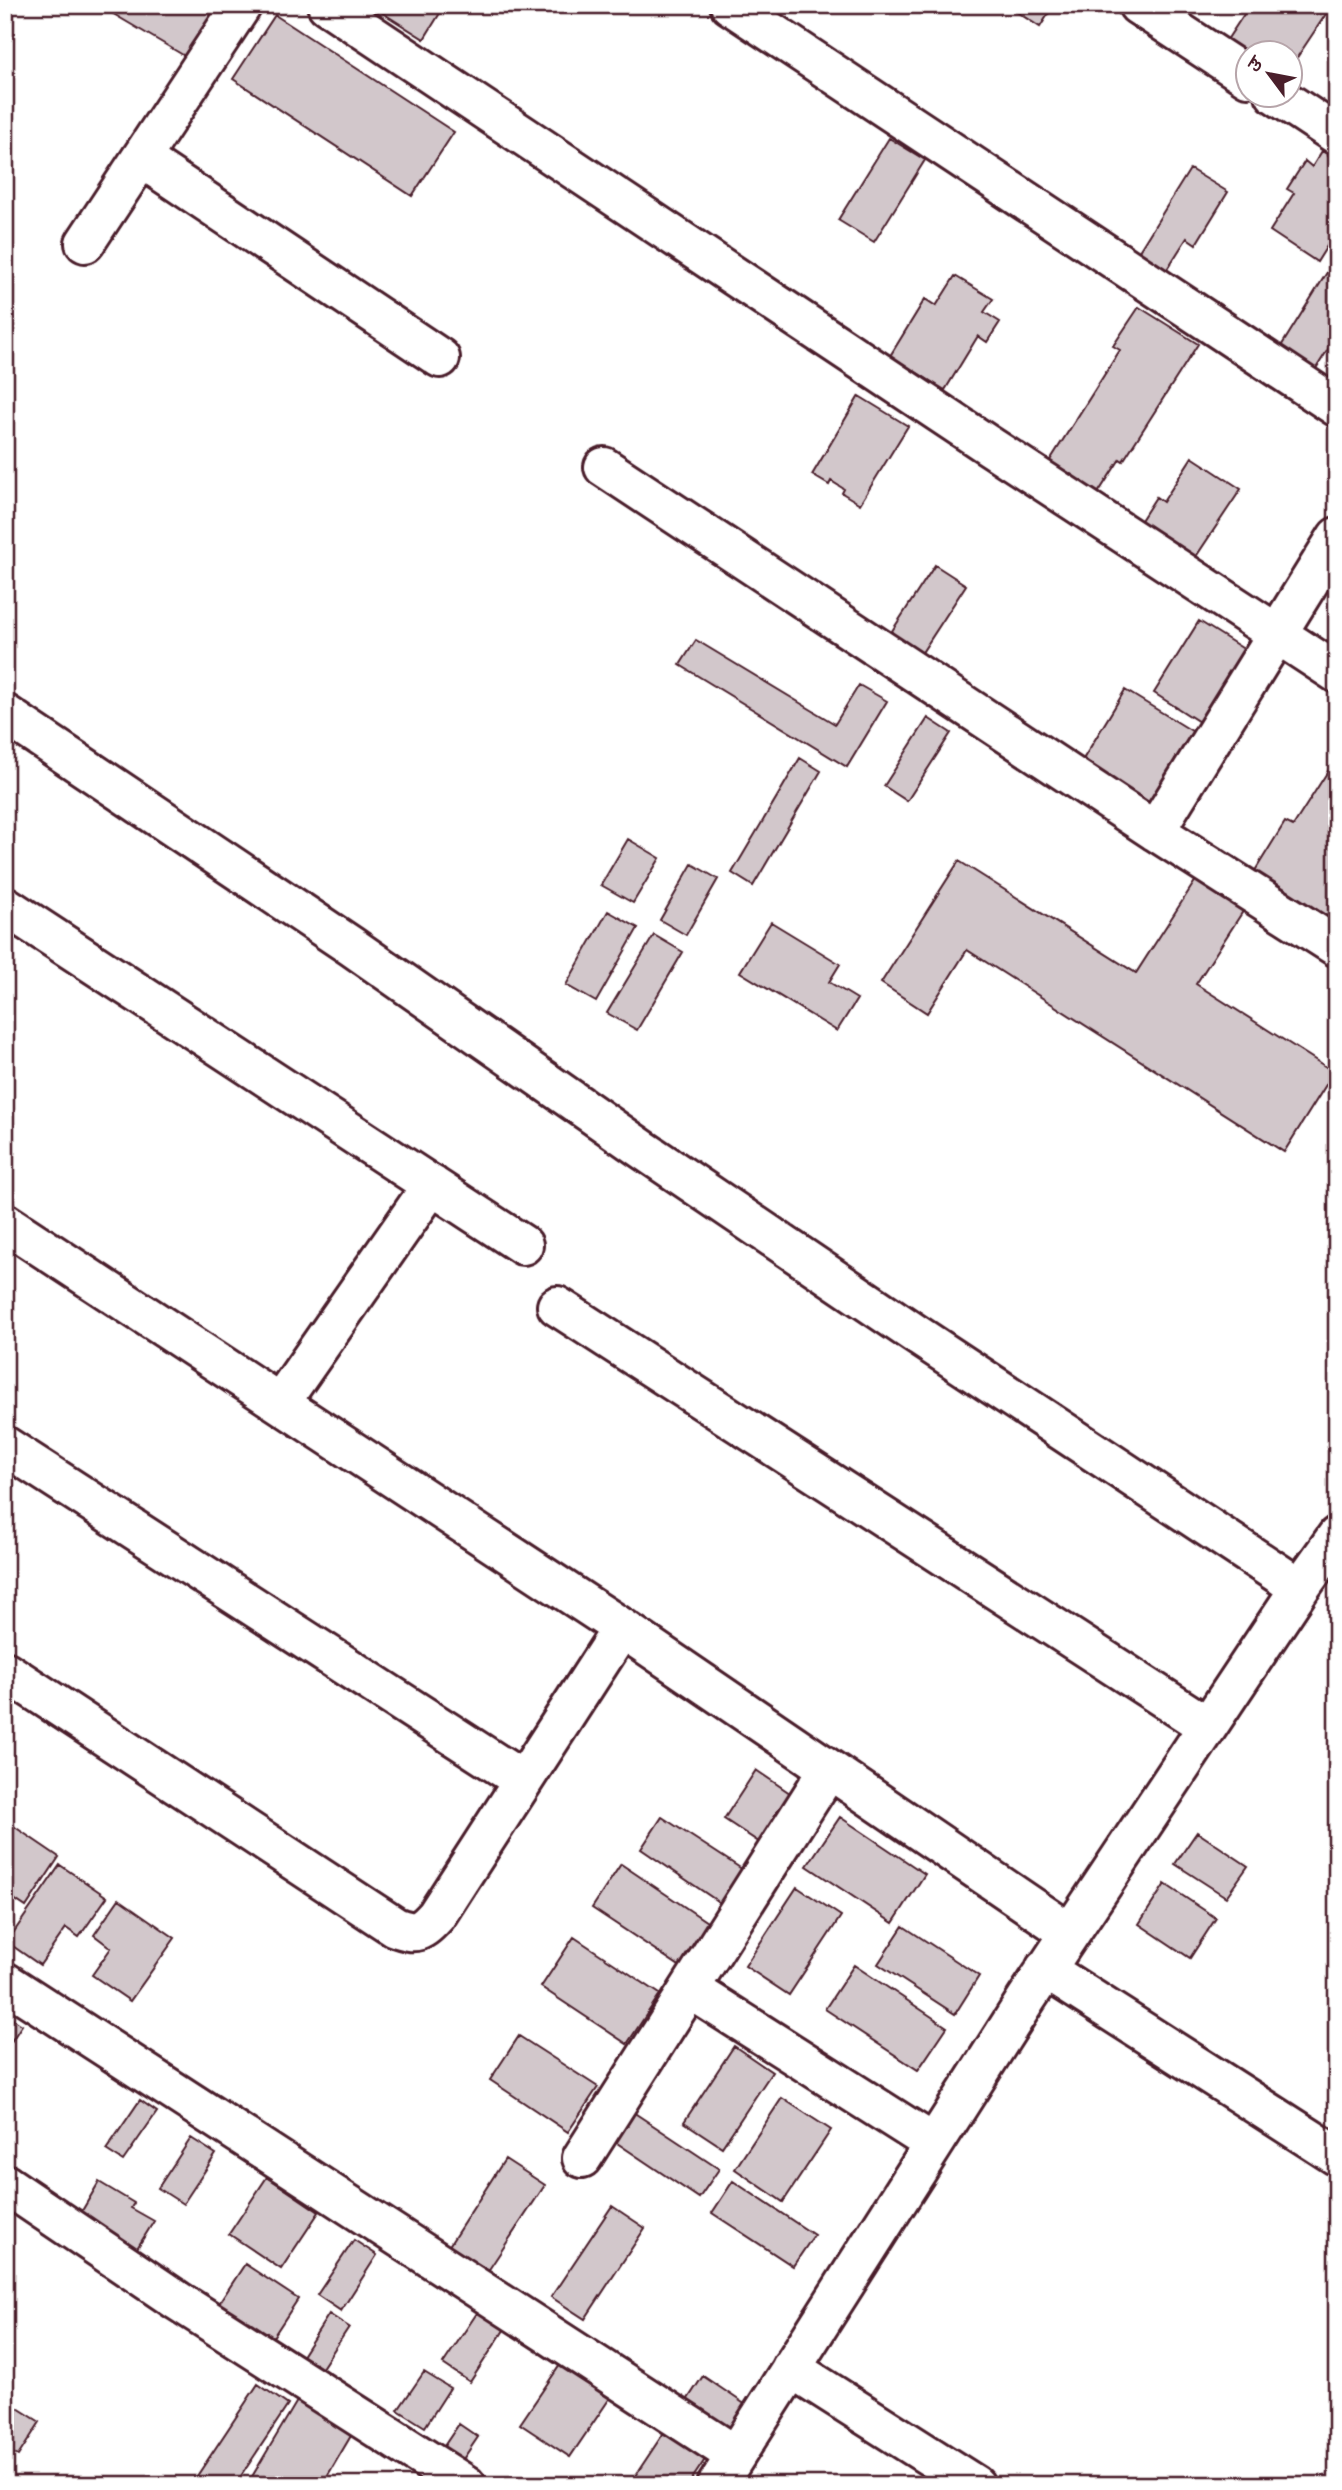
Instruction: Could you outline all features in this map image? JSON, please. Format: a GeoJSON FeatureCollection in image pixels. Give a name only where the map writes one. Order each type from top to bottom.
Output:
{"type":"FeatureCollection","features":[{"type":"Feature","properties":{"kind":"street"},"geometry":{"type":"LineString","coordinates":[[85,243],[242,5]]}},
{"type":"Feature","properties":{"kind":"street"},"geometry":{"type":"LineString","coordinates":[[327,5],[1337,673]]}},
{"type":"Feature","properties":{"kind":"street"},"geometry":{"type":"LineString","coordinates":[[730,5],[1337,407]]}},
{"type":"Feature","properties":{"kind":"street"},"geometry":{"type":"LineString","coordinates":[[1138,5],[1180,16],[1234,64]]}},
{"type":"Feature","properties":{"kind":"street"},"geometry":{"type":"LineString","coordinates":[[1297,108],[1336,133]]}},
{"type":"Feature","properties":{"kind":"street"},"geometry":{"type":"LineString","coordinates":[[141,158],[440,358]]}},
{"type":"Feature","properties":{"kind":"street"},"geometry":{"type":"LineString","coordinates":[[604,467],[1155,831],[1337,947]]}},
{"type":"Feature","properties":{"kind":"street"},"geometry":{"type":"LineString","coordinates":[[1155,831],[1337,537]]}},
{"type":"Feature","properties":{"kind":"street"},"geometry":{"type":"LineString","coordinates":[[5,714],[351,946],[812,1264],[1300,1588]]}},
{"type":"Feature","properties":{"kind":"street"},"geometry":{"type":"LineString","coordinates":[[5,906],[523,1245]]}},
{"type":"Feature","properties":{"kind":"street"},"geometry":{"type":"LineString","coordinates":[[280,1403],[432,1185]]}},
{"type":"Feature","properties":{"kind":"street"},"geometry":{"type":"LineString","coordinates":[[5,1223],[622,1628],[1070,1933]]}},
{"type":"Feature","properties":{"kind":"street"},"geometry":{"type":"LineString","coordinates":[[557,1306],[1207,1726]]}},
{"type":"Feature","properties":{"kind":"street"},"geometry":{"type":"LineString","coordinates":[[5,1446],[522,1780]]}},
{"type":"Feature","properties":{"kind":"street"},"geometry":{"type":"LineString","coordinates":[[5,1982],[726,2470],[1045,1969],[1337,1536]]}},
{"type":"Feature","properties":{"kind":"street"},"geometry":{"type":"LineString","coordinates":[[5,1671],[395,1927],[411,1933],[424,1928],[436,1916],[622,1628]]}},
{"type":"Feature","properties":{"kind":"street"},"geometry":{"type":"LineString","coordinates":[[582,2158],[830,1769]]}},
{"type":"Feature","properties":{"kind":"street"},"geometry":{"type":"LineString","coordinates":[[1045,1969],[1337,2156]]}},
{"type":"Feature","properties":{"kind":"street"},"geometry":{"type":"LineString","coordinates":[[690,1989],[934,2144]]}},
{"type":"Feature","properties":{"kind":"street"},"geometry":{"type":"LineString","coordinates":[[5,2184],[178,2301],[467,2485]]}},
{"type":"Feature","properties":{"kind":"street"},"geometry":{"type":"LineString","coordinates":[[791,2368],[975,2485]]}},
{"type":"Feature","properties":{"kind":"building"},"geometry":{"type":"Polygon","coordinates":[[[114,5],[212,5],[229,16],[200,65],[110,12],[114,5]]]}},
{"type":"Feature","properties":{"kind":"building"},"geometry":{"type":"Polygon","coordinates":[[[370,5],[445,5],[424,39],[370,5]]]}},
{"type":"Feature","properties":{"kind":"building"},"geometry":{"type":"Polygon","coordinates":[[[1006,5],[1054,5],[1040,27],[1006,5]]]}},
{"type":"Feature","properties":{"kind":"building"},"geometry":{"type":"Polygon","coordinates":[[[1250,5],[1332,5],[1304,47],[1304,38],[1234,38],[1234,53],[1223,46],[1250,5]]]}},
{"type":"Feature","properties":{"kind":"building"},"geometry":{"type":"Polygon","coordinates":[[[275,15],[454,132],[412,196],[233,79],[275,15]]]}},
{"type":"Feature","properties":{"kind":"building"},"geometry":{"type":"Polygon","coordinates":[[[889,138],[925,160],[874,242],[838,220],[889,138]]]}},
{"type":"Feature","properties":{"kind":"building"},"geometry":{"type":"Polygon","coordinates":[[[1322,151],[1337,161],[1337,230],[1317,262],[1270,231],[1294,193],[1287,189],[1305,161],[1312,167],[1322,151]]]}},
{"type":"Feature","properties":{"kind":"building"},"geometry":{"type":"Polygon","coordinates":[[[1190,169],[1228,192],[1196,244],[1187,238],[1162,277],[1134,259],[1190,169]]]}},
{"type":"Feature","properties":{"kind":"building"},"geometry":{"type":"Polygon","coordinates":[[[1331,266],[1337,270],[1337,335],[1315,370],[1280,348],[1331,266]]]}},
{"type":"Feature","properties":{"kind":"building"},"geometry":{"type":"Polygon","coordinates":[[[955,276],[993,299],[984,312],[1000,322],[987,342],[978,336],[945,390],[890,356],[925,299],[936,306],[955,276]]]}},
{"type":"Feature","properties":{"kind":"building"},"geometry":{"type":"Polygon","coordinates":[[[1139,307],[1198,344],[1123,461],[1120,459],[1091,504],[1042,473],[1120,350],[1113,346],[1139,307]]]}},
{"type":"Feature","properties":{"kind":"building"},"geometry":{"type":"Polygon","coordinates":[[[859,396],[908,426],[860,504],[842,493],[844,489],[831,481],[829,485],[812,475],[859,396]]]}},
{"type":"Feature","properties":{"kind":"building"},"geometry":{"type":"Polygon","coordinates":[[[1192,457],[1241,489],[1193,561],[1138,525],[1156,497],[1163,502],[1192,457]]]}},
{"type":"Feature","properties":{"kind":"building"},"geometry":{"type":"Polygon","coordinates":[[[935,565],[966,585],[921,654],[890,634],[935,565]]]}},
{"type":"Feature","properties":{"kind":"building"},"geometry":{"type":"Polygon","coordinates":[[[1199,621],[1250,653],[1204,725],[1154,693],[1199,621]]]}},
{"type":"Feature","properties":{"kind":"building"},"geometry":{"type":"Polygon","coordinates":[[[696,640],[835,724],[859,685],[887,701],[847,767],[680,665],[696,640]]]}},
{"type":"Feature","properties":{"kind":"building"},"geometry":{"type":"Polygon","coordinates":[[[1125,690],[1200,736],[1151,817],[1076,771],[1125,690]]]}},
{"type":"Feature","properties":{"kind":"building"},"geometry":{"type":"Polygon","coordinates":[[[928,718],[951,733],[907,801],[884,786],[928,718]]]}},
{"type":"Feature","properties":{"kind":"building"},"geometry":{"type":"Polygon","coordinates":[[[1337,757],[1337,927],[1253,874],[1285,822],[1293,826],[1337,757]]]}},
{"type":"Feature","properties":{"kind":"building"},"geometry":{"type":"Polygon","coordinates":[[[800,758],[821,771],[753,886],[732,873],[800,758]]]}},
{"type":"Feature","properties":{"kind":"building"},"geometry":{"type":"Polygon","coordinates":[[[628,839],[660,858],[633,903],[601,885],[628,839]]]}},
{"type":"Feature","properties":{"kind":"building"},"geometry":{"type":"Polygon","coordinates":[[[959,861],[1136,973],[1199,875],[1247,905],[1196,984],[1334,1072],[1284,1152],[967,950],[927,1013],[881,983],[959,861]]]}},
{"type":"Feature","properties":{"kind":"building"},"geometry":{"type":"Polygon","coordinates":[[[692,864],[718,879],[686,935],[660,920],[692,864]]]}},
{"type":"Feature","properties":{"kind":"building"},"geometry":{"type":"Polygon","coordinates":[[[608,911],[638,928],[596,1002],[566,985],[608,911]]]}},
{"type":"Feature","properties":{"kind":"building"},"geometry":{"type":"Polygon","coordinates":[[[771,922],[840,964],[829,982],[857,999],[837,1031],[740,972],[771,922]]]}},
{"type":"Feature","properties":{"kind":"building"},"geometry":{"type":"Polygon","coordinates":[[[654,935],[683,952],[637,1030],[607,1013],[654,935]]]}},
{"type":"Feature","properties":{"kind":"building"},"geometry":{"type":"Polygon","coordinates":[[[756,1770],[806,1804],[774,1852],[724,1819],[756,1770]]]}},
{"type":"Feature","properties":{"kind":"building"},"geometry":{"type":"Polygon","coordinates":[[[662,1817],[751,1875],[729,1909],[641,1849],[662,1817]]]}},
{"type":"Feature","properties":{"kind":"building"},"geometry":{"type":"Polygon","coordinates":[[[840,1817],[925,1874],[893,1923],[807,1866],[840,1817]]]}},
{"type":"Feature","properties":{"kind":"building"},"geometry":{"type":"Polygon","coordinates":[[[9,1823],[59,1857],[26,1907],[5,1893],[5,1828],[9,1823]]]}},
{"type":"Feature","properties":{"kind":"building"},"geometry":{"type":"Polygon","coordinates":[[[1197,1832],[1248,1866],[1226,1897],[1175,1864],[1197,1832]]]}},
{"type":"Feature","properties":{"kind":"building"},"geometry":{"type":"Polygon","coordinates":[[[621,1864],[713,1926],[684,1969],[592,1908],[621,1864]]]}},
{"type":"Feature","properties":{"kind":"building"},"geometry":{"type":"Polygon","coordinates":[[[60,1865],[107,1897],[79,1937],[66,1928],[40,1965],[7,1942],[60,1865]]]}},
{"type":"Feature","properties":{"kind":"building"},"geometry":{"type":"Polygon","coordinates":[[[1165,1884],[1216,1918],[1190,1958],[1139,1924],[1165,1884]]]}},
{"type":"Feature","properties":{"kind":"building"},"geometry":{"type":"Polygon","coordinates":[[[797,1887],[841,1916],[789,1995],[745,1966],[797,1887]]]}},
{"type":"Feature","properties":{"kind":"building"},"geometry":{"type":"Polygon","coordinates":[[[119,1899],[175,1938],[130,2001],[92,1975],[111,1948],[94,1935],[119,1899]]]}},
{"type":"Feature","properties":{"kind":"building"},"geometry":{"type":"Polygon","coordinates":[[[903,1926],[979,1976],[955,2014],[878,1964],[903,1926]]]}},
{"type":"Feature","properties":{"kind":"building"},"geometry":{"type":"Polygon","coordinates":[[[574,1937],[660,1994],[627,2044],[541,1987],[574,1937]]]}},
{"type":"Feature","properties":{"kind":"building"},"geometry":{"type":"Polygon","coordinates":[[[854,1965],[947,2027],[918,2070],[825,2009],[854,1965]]]}},
{"type":"Feature","properties":{"kind":"building"},"geometry":{"type":"Polygon","coordinates":[[[5,2014],[22,2025],[5,2051],[5,2014]]]}},
{"type":"Feature","properties":{"kind":"building"},"geometry":{"type":"Polygon","coordinates":[[[519,2036],[598,2087],[568,2132],[490,2080],[519,2036]]]}},
{"type":"Feature","properties":{"kind":"building"},"geometry":{"type":"Polygon","coordinates":[[[734,2046],[772,2072],[722,2147],[684,2122],[734,2046]]]}},
{"type":"Feature","properties":{"kind":"building"},"geometry":{"type":"Polygon","coordinates":[[[782,2098],[831,2130],[783,2202],[735,2169],[782,2098]]]}},
{"type":"Feature","properties":{"kind":"building"},"geometry":{"type":"Polygon","coordinates":[[[140,2100],[157,2112],[123,2161],[106,2150],[140,2100]]]}},
{"type":"Feature","properties":{"kind":"building"},"geometry":{"type":"Polygon","coordinates":[[[633,2112],[719,2169],[699,2198],[614,2141],[633,2112]]]}},
{"type":"Feature","properties":{"kind":"building"},"geometry":{"type":"Polygon","coordinates":[[[191,2138],[216,2154],[183,2204],[158,2188],[191,2138]]]}},
{"type":"Feature","properties":{"kind":"building"},"geometry":{"type":"Polygon","coordinates":[[[505,2159],[545,2185],[484,2277],[445,2252],[505,2159]]]}},
{"type":"Feature","properties":{"kind":"building"},"geometry":{"type":"Polygon","coordinates":[[[267,2177],[319,2212],[281,2269],[229,2234],[267,2177]]]}},
{"type":"Feature","properties":{"kind":"building"},"geometry":{"type":"Polygon","coordinates":[[[733,2181],[814,2235],[793,2266],[712,2213],[733,2181]]]}},
{"type":"Feature","properties":{"kind":"building"},"geometry":{"type":"Polygon","coordinates":[[[99,2182],[134,2203],[131,2208],[154,2221],[136,2250],[79,2216],[99,2182]]]}},
{"type":"Feature","properties":{"kind":"building"},"geometry":{"type":"Polygon","coordinates":[[[612,2206],[645,2228],[585,2319],[551,2297],[612,2206]]]}},
{"type":"Feature","properties":{"kind":"building"},"geometry":{"type":"Polygon","coordinates":[[[354,2240],[377,2255],[341,2311],[317,2295],[354,2240]]]}},
{"type":"Feature","properties":{"kind":"building"},"geometry":{"type":"Polygon","coordinates":[[[245,2264],[298,2299],[271,2340],[218,2305],[245,2264]]]}},
{"type":"Feature","properties":{"kind":"building"},"geometry":{"type":"Polygon","coordinates":[[[479,2310],[506,2327],[470,2382],[443,2364],[479,2310]]]}},
{"type":"Feature","properties":{"kind":"building"},"geometry":{"type":"Polygon","coordinates":[[[329,2314],[349,2327],[312,2383],[293,2370],[329,2314]]]}},
{"type":"Feature","properties":{"kind":"building"},"geometry":{"type":"Polygon","coordinates":[[[562,2362],[612,2395],[570,2457],[520,2424],[562,2362]]]}},
{"type":"Feature","properties":{"kind":"building"},"geometry":{"type":"Polygon","coordinates":[[[424,2372],[450,2388],[425,2427],[398,2410],[424,2372]]]}},
{"type":"Feature","properties":{"kind":"building"},"geometry":{"type":"Polygon","coordinates":[[[703,2376],[752,2409],[734,2437],[684,2405],[703,2376]]]}},
{"type":"Feature","properties":{"kind":"building"},"geometry":{"type":"Polygon","coordinates":[[[258,2384],[288,2405],[235,2485],[210,2485],[197,2476],[258,2384]]]}},
{"type":"Feature","properties":{"kind":"building"},"geometry":{"type":"Polygon","coordinates":[[[5,2400],[40,2422],[18,2456],[5,2448],[5,2400]]]}},
{"type":"Feature","properties":{"kind":"building"},"geometry":{"type":"Polygon","coordinates":[[[297,2401],[352,2434],[322,2485],[247,2485],[297,2401]]]}},
{"type":"Feature","properties":{"kind":"building"},"geometry":{"type":"Polygon","coordinates":[[[459,2424],[478,2437],[459,2465],[440,2452],[459,2424]]]}},
{"type":"Feature","properties":{"kind":"building"},"geometry":{"type":"Polygon","coordinates":[[[665,2431],[706,2458],[688,2485],[629,2485],[665,2431]]]}}]}
